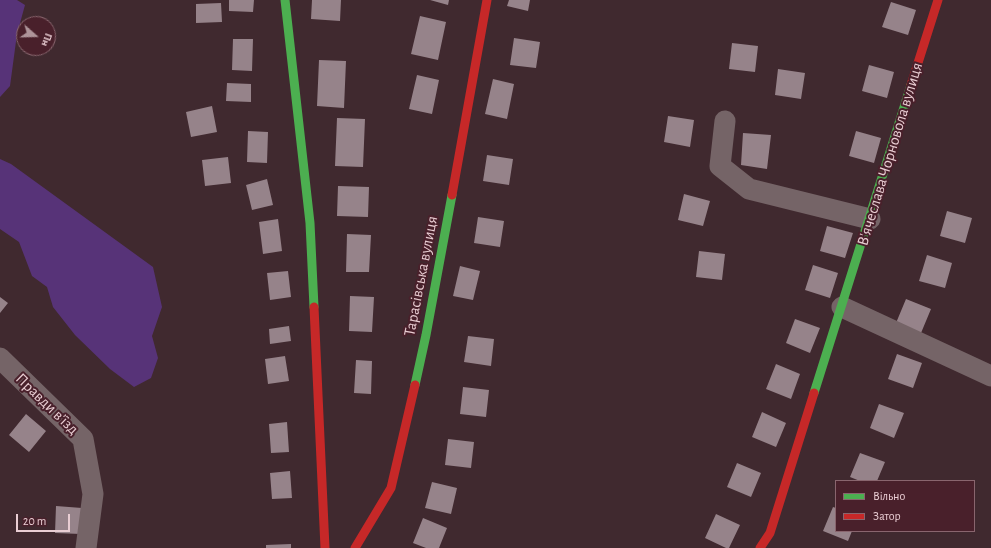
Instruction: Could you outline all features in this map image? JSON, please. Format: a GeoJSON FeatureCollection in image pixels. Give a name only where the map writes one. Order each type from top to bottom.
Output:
{"type":"FeatureCollection","features":[{"type":"Feature","properties":{"kind":"street"},"geometry":{"type":"LineString","coordinates":[[285,0],[310,223],[324,548]]}},
{"type":"Feature","properties":{"kind":"street","name":"Тарасівська вулиця"},"geometry":{"type":"LineString","coordinates":[[355,548],[391,488],[426,334],[487,0]]}},
{"type":"Feature","properties":{"kind":"street","name":"В'ячеслава Чорновола вулиця"},"geometry":{"type":"LineString","coordinates":[[760,548],[770,533],[938,0]]}},
{"type":"Feature","properties":{"kind":"street"},"geometry":{"type":"LineString","coordinates":[[725,121],[720,166],[748,189],[870,219]]}},
{"type":"Feature","properties":{"kind":"street"},"geometry":{"type":"LineString","coordinates":[[842,307],[991,376]]}},
{"type":"Feature","properties":{"kind":"street","name":"Правди в’їзд"},"geometry":{"type":"LineString","coordinates":[[0,358],[83,439],[93,494],[86,548]]}},
{"type":"Feature","properties":{"kind":"shaded area"},"geometry":{"type":"Polygon","coordinates":[[[0,0],[17,0],[25,5],[22,16],[16,16],[16,41],[10,86],[0,97],[0,0]]]}},
{"type":"Feature","properties":{"kind":"shaded area"},"geometry":{"type":"Polygon","coordinates":[[[0,159],[11,164],[153,267],[162,307],[152,336],[158,358],[151,378],[134,387],[110,369],[75,335],[53,307],[47,287],[32,276],[19,242],[0,229],[0,159]]]}},
{"type":"Feature","properties":{"kind":"building"},"geometry":{"type":"Polygon","coordinates":[[[229,0],[254,0],[253,12],[229,11],[229,0]]]}},
{"type":"Feature","properties":{"kind":"building"},"geometry":{"type":"Polygon","coordinates":[[[312,0],[341,0],[340,21],[311,19],[312,0]]]}},
{"type":"Feature","properties":{"kind":"building"},"geometry":{"type":"Polygon","coordinates":[[[430,0],[449,0],[448,5],[430,0]]]}},
{"type":"Feature","properties":{"kind":"building"},"geometry":{"type":"Polygon","coordinates":[[[509,0],[530,0],[528,11],[507,6],[509,0]]]}},
{"type":"Feature","properties":{"kind":"building"},"geometry":{"type":"Polygon","coordinates":[[[891,2],[916,10],[908,35],[882,27],[891,2]]]}},
{"type":"Feature","properties":{"kind":"building"},"geometry":{"type":"Polygon","coordinates":[[[221,3],[222,22],[196,23],[196,4],[221,3]]]}},
{"type":"Feature","properties":{"kind":"building"},"geometry":{"type":"Polygon","coordinates":[[[420,16],[446,22],[438,60],[411,54],[420,16]]]}},
{"type":"Feature","properties":{"kind":"building"},"geometry":{"type":"Polygon","coordinates":[[[514,38],[540,42],[536,68],[510,65],[514,38]]]}},
{"type":"Feature","properties":{"kind":"building"},"geometry":{"type":"Polygon","coordinates":[[[233,39],[253,39],[252,71],[232,70],[233,39]]]}},
{"type":"Feature","properties":{"kind":"building"},"geometry":{"type":"Polygon","coordinates":[[[732,43],[758,46],[755,72],[729,69],[732,43]]]}},
{"type":"Feature","properties":{"kind":"building"},"geometry":{"type":"Polygon","coordinates":[[[319,60],[346,61],[344,108],[317,106],[319,60]]]}},
{"type":"Feature","properties":{"kind":"building"},"geometry":{"type":"Polygon","coordinates":[[[869,65],[894,72],[887,98],[862,91],[869,65]]]}},
{"type":"Feature","properties":{"kind":"building"},"geometry":{"type":"Polygon","coordinates":[[[778,69],[805,73],[801,99],[775,95],[778,69]]]}},
{"type":"Feature","properties":{"kind":"building"},"geometry":{"type":"Polygon","coordinates":[[[417,75],[439,80],[432,114],[409,109],[417,75]]]}},
{"type":"Feature","properties":{"kind":"building"},"geometry":{"type":"Polygon","coordinates":[[[493,79],[514,84],[507,119],[485,114],[493,79]]]}},
{"type":"Feature","properties":{"kind":"building"},"geometry":{"type":"Polygon","coordinates":[[[227,83],[251,84],[251,102],[226,101],[227,83]]]}},
{"type":"Feature","properties":{"kind":"building"},"geometry":{"type":"Polygon","coordinates":[[[212,106],[217,132],[191,137],[186,112],[212,106]]]}},
{"type":"Feature","properties":{"kind":"building"},"geometry":{"type":"Polygon","coordinates":[[[668,116],[694,120],[690,147],[664,142],[668,116]]]}},
{"type":"Feature","properties":{"kind":"building"},"geometry":{"type":"Polygon","coordinates":[[[337,118],[365,119],[363,167],[335,166],[337,118]]]}},
{"type":"Feature","properties":{"kind":"building"},"geometry":{"type":"Polygon","coordinates":[[[248,131],[268,132],[267,163],[247,162],[248,131]]]}},
{"type":"Feature","properties":{"kind":"building"},"geometry":{"type":"Polygon","coordinates":[[[856,131],[881,138],[874,163],[849,156],[856,131]]]}},
{"type":"Feature","properties":{"kind":"building"},"geometry":{"type":"Polygon","coordinates":[[[743,133],[771,135],[767,169],[741,165],[743,133]]]}},
{"type":"Feature","properties":{"kind":"building"},"geometry":{"type":"Polygon","coordinates":[[[487,155],[513,159],[509,185],[483,181],[487,155]]]}},
{"type":"Feature","properties":{"kind":"building"},"geometry":{"type":"Polygon","coordinates":[[[228,157],[231,183],[205,186],[202,160],[228,157]]]}},
{"type":"Feature","properties":{"kind":"building"},"geometry":{"type":"Polygon","coordinates":[[[267,179],[273,205],[252,210],[246,185],[267,179]]]}},
{"type":"Feature","properties":{"kind":"building"},"geometry":{"type":"Polygon","coordinates":[[[338,186],[369,187],[368,217],[337,216],[338,186]]]}},
{"type":"Feature","properties":{"kind":"building"},"geometry":{"type":"Polygon","coordinates":[[[684,194],[710,201],[703,226],[678,220],[684,194]]]}},
{"type":"Feature","properties":{"kind":"building"},"geometry":{"type":"Polygon","coordinates":[[[947,211],[972,218],[965,243],[940,236],[947,211]]]}},
{"type":"Feature","properties":{"kind":"building"},"geometry":{"type":"Polygon","coordinates":[[[478,217],[504,221],[500,247],[474,243],[478,217]]]}},
{"type":"Feature","properties":{"kind":"building"},"geometry":{"type":"Polygon","coordinates":[[[278,219],[282,251],[263,254],[259,222],[278,219]]]}},
{"type":"Feature","properties":{"kind":"building"},"geometry":{"type":"Polygon","coordinates":[[[827,226],[853,233],[845,258],[820,251],[827,226]]]}},
{"type":"Feature","properties":{"kind":"building"},"geometry":{"type":"Polygon","coordinates":[[[347,234],[371,235],[369,272],[346,272],[347,234]]]}},
{"type":"Feature","properties":{"kind":"building"},"geometry":{"type":"Polygon","coordinates":[[[699,251],[725,254],[722,280],[696,277],[699,251]]]}},
{"type":"Feature","properties":{"kind":"building"},"geometry":{"type":"Polygon","coordinates":[[[927,255],[952,263],[945,288],[919,281],[927,255]]]}},
{"type":"Feature","properties":{"kind":"building"},"geometry":{"type":"Polygon","coordinates":[[[813,265],[838,273],[830,298],[805,290],[813,265]]]}},
{"type":"Feature","properties":{"kind":"building"},"geometry":{"type":"Polygon","coordinates":[[[460,266],[480,271],[473,300],[453,296],[460,266]]]}},
{"type":"Feature","properties":{"kind":"building"},"geometry":{"type":"Polygon","coordinates":[[[288,271],[291,297],[270,300],[267,273],[288,271]]]}},
{"type":"Feature","properties":{"kind":"building"},"geometry":{"type":"Polygon","coordinates":[[[350,296],[374,297],[372,332],[349,331],[350,296]]]}},
{"type":"Feature","properties":{"kind":"building"},"geometry":{"type":"Polygon","coordinates":[[[0,297],[8,303],[0,313],[0,297]]]}},
{"type":"Feature","properties":{"kind":"building"},"geometry":{"type":"Polygon","coordinates":[[[906,299],[931,309],[921,333],[896,323],[906,299]]]}},
{"type":"Feature","properties":{"kind":"building"},"geometry":{"type":"Polygon","coordinates":[[[795,319],[820,328],[810,353],[786,343],[795,319]]]}},
{"type":"Feature","properties":{"kind":"building"},"geometry":{"type":"Polygon","coordinates":[[[289,326],[291,341],[270,344],[269,329],[289,326]]]}},
{"type":"Feature","properties":{"kind":"building"},"geometry":{"type":"Polygon","coordinates":[[[468,336],[494,339],[491,366],[464,362],[468,336]]]}},
{"type":"Feature","properties":{"kind":"building"},"geometry":{"type":"Polygon","coordinates":[[[897,354],[922,363],[913,388],[888,379],[897,354]]]}},
{"type":"Feature","properties":{"kind":"building"},"geometry":{"type":"Polygon","coordinates":[[[285,356],[289,381],[268,384],[265,359],[285,356]]]}},
{"type":"Feature","properties":{"kind":"building"},"geometry":{"type":"Polygon","coordinates":[[[356,360],[372,361],[371,394],[354,393],[356,360]]]}},
{"type":"Feature","properties":{"kind":"building"},"geometry":{"type":"Polygon","coordinates":[[[776,364],[800,374],[791,399],[766,389],[776,364]]]}},
{"type":"Feature","properties":{"kind":"building"},"geometry":{"type":"Polygon","coordinates":[[[463,387],[489,390],[486,417],[460,414],[463,387]]]}},
{"type":"Feature","properties":{"kind":"building"},"geometry":{"type":"Polygon","coordinates":[[[879,404],[904,413],[894,438],[870,428],[879,404]]]}},
{"type":"Feature","properties":{"kind":"building"},"geometry":{"type":"Polygon","coordinates":[[[762,412],[786,423],[776,447],[752,437],[762,412]]]}},
{"type":"Feature","properties":{"kind":"building"},"geometry":{"type":"Polygon","coordinates":[[[26,414],[46,431],[29,452],[9,435],[26,414]]]}},
{"type":"Feature","properties":{"kind":"building"},"geometry":{"type":"Polygon","coordinates":[[[287,422],[289,452],[271,453],[269,424],[287,422]]]}},
{"type":"Feature","properties":{"kind":"building"},"geometry":{"type":"Polygon","coordinates":[[[448,439],[474,442],[471,468],[445,465],[448,439]]]}},
{"type":"Feature","properties":{"kind":"building"},"geometry":{"type":"Polygon","coordinates":[[[860,453],[885,462],[877,480],[858,480],[850,477],[860,453]]]}},
{"type":"Feature","properties":{"kind":"building"},"geometry":{"type":"Polygon","coordinates":[[[737,463],[761,473],[751,497],[727,487],[737,463]]]}},
{"type":"Feature","properties":{"kind":"building"},"geometry":{"type":"Polygon","coordinates":[[[290,471],[292,498],[272,499],[270,473],[290,471]]]}},
{"type":"Feature","properties":{"kind":"building"},"geometry":{"type":"Polygon","coordinates":[[[432,482],[457,488],[451,514],[425,508],[432,482]]]}},
{"type":"Feature","properties":{"kind":"building"},"geometry":{"type":"Polygon","coordinates":[[[56,506],[82,508],[81,534],[55,533],[56,506]]]}},
{"type":"Feature","properties":{"kind":"building"},"geometry":{"type":"Polygon","coordinates":[[[833,507],[835,508],[835,532],[852,532],[848,541],[823,531],[833,507]]]}},
{"type":"Feature","properties":{"kind":"building"},"geometry":{"type":"Polygon","coordinates":[[[716,514],[740,525],[729,548],[705,538],[716,514]]]}},
{"type":"Feature","properties":{"kind":"building"},"geometry":{"type":"Polygon","coordinates":[[[423,518],[447,528],[439,548],[426,548],[413,543],[423,518]]]}},
{"type":"Feature","properties":{"kind":"building"},"geometry":{"type":"Polygon","coordinates":[[[291,544],[291,548],[266,548],[266,545],[291,544]]]}},
{"type":"Feature","properties":{"kind":"traffic: fast"},"geometry":{"type":"LineString","coordinates":[[285,0],[310,223],[314,307]]}},
{"type":"Feature","properties":{"kind":"traffic: fast"},"geometry":{"type":"LineString","coordinates":[[814,393],[911,85]]}},
{"type":"Feature","properties":{"kind":"traffic: fast"},"geometry":{"type":"LineString","coordinates":[[415,385],[426,335],[452,195]]}},
{"type":"Feature","properties":{"kind":"traffic: jam"},"geometry":{"type":"LineString","coordinates":[[452,195],[487,0]]}},
{"type":"Feature","properties":{"kind":"traffic: jam"},"geometry":{"type":"LineString","coordinates":[[911,85],[938,0]]}},
{"type":"Feature","properties":{"kind":"traffic: jam"},"geometry":{"type":"LineString","coordinates":[[314,307],[325,548]]}},
{"type":"Feature","properties":{"kind":"traffic: jam"},"geometry":{"type":"LineString","coordinates":[[355,548],[391,488],[415,385]]}},
{"type":"Feature","properties":{"kind":"traffic: jam"},"geometry":{"type":"LineString","coordinates":[[760,548],[770,533],[814,393]]}}]}
